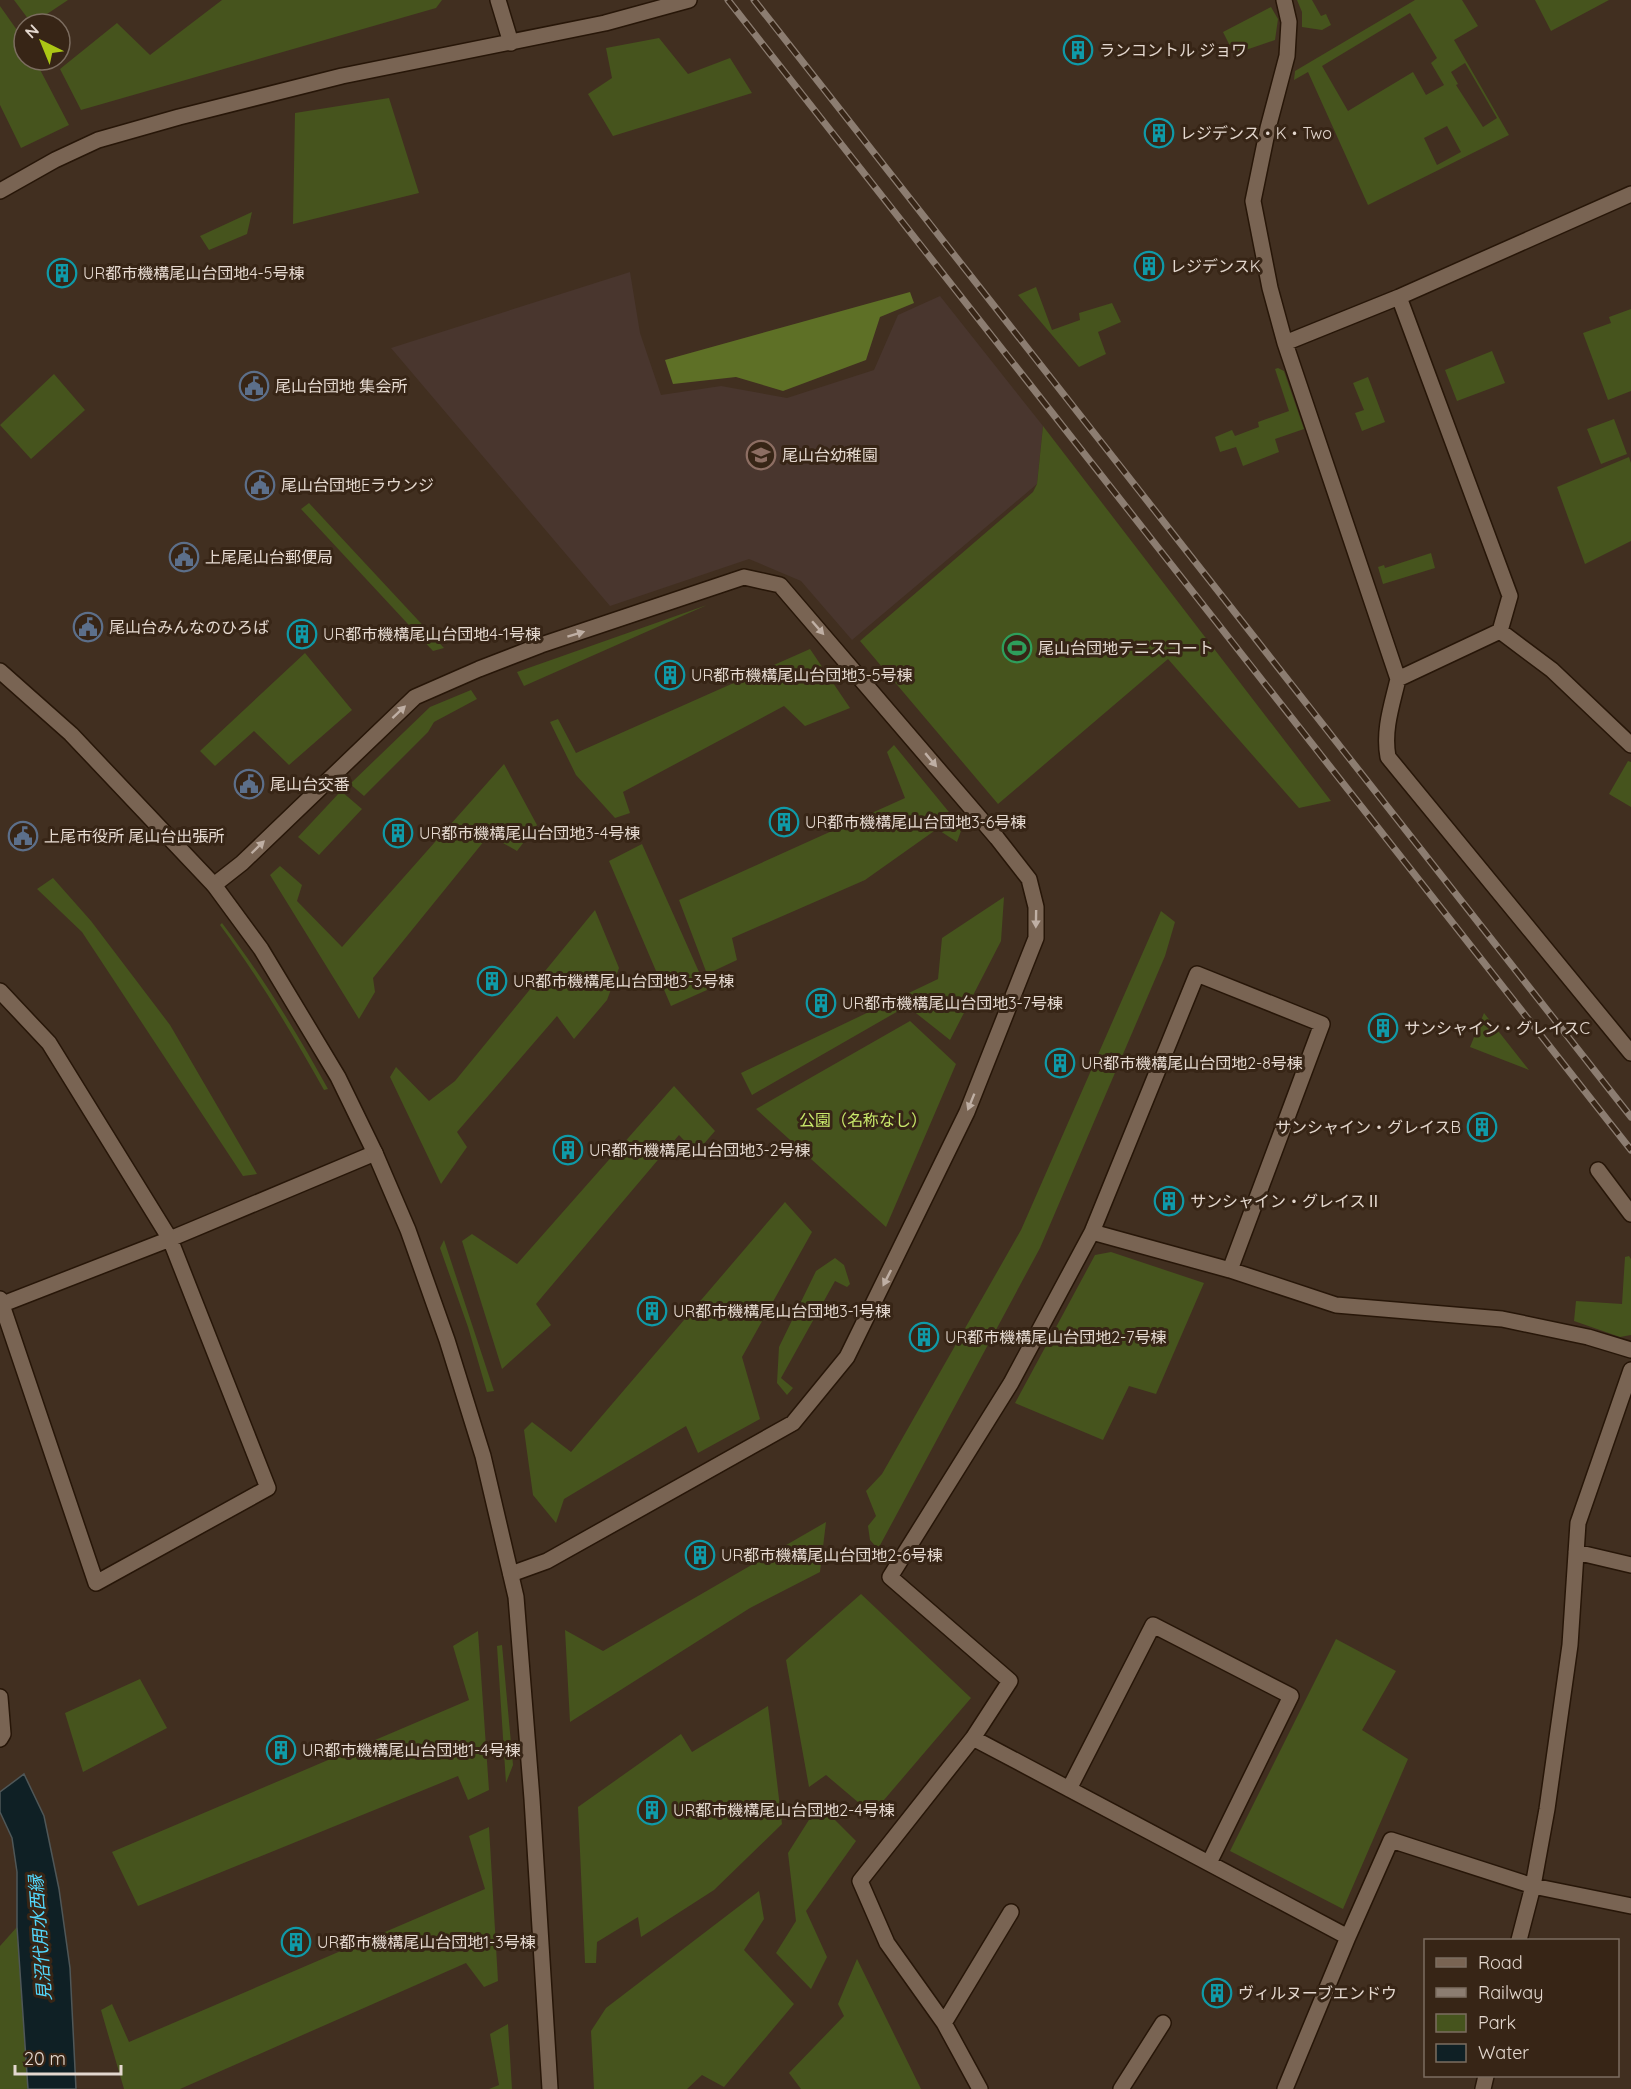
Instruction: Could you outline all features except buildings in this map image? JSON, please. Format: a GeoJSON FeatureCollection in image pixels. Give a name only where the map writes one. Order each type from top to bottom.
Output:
{"type":"FeatureCollection","features":[{"type":"Feature","properties":{"kind":"street"},"geometry":{"type":"LineString","coordinates":[[498,0],[511,43]]}},
{"type":"Feature","properties":{"kind":"street"},"geometry":{"type":"LineString","coordinates":[[0,191],[55,160],[98,140],[179,117],[342,76],[605,23],[689,0]]}},
{"type":"Feature","properties":{"kind":"street"},"geometry":{"type":"LineString","coordinates":[[1284,0],[1289,22],[1287,56],[1268,128],[1253,201],[1270,288],[1285,342],[1398,679],[1386,734],[1388,757],[1631,1053]]}},
{"type":"Feature","properties":{"kind":"street"},"geometry":{"type":"LineString","coordinates":[[1285,342],[1399,297],[1631,194]]}},
{"type":"Feature","properties":{"kind":"street"},"geometry":{"type":"LineString","coordinates":[[1398,679],[1500,631],[1510,596],[1399,297]]}},
{"type":"Feature","properties":{"kind":"street"},"geometry":{"type":"LineString","coordinates":[[214,885],[242,863],[415,696],[541,645],[744,577],[780,585],[1029,879],[1036,907],[1035,938],[967,1112],[847,1357],[793,1423],[547,1561],[511,1574]]}},
{"type":"Feature","properties":{"kind":"street"},"geometry":{"type":"LineString","coordinates":[[1500,631],[1552,670],[1631,745]]}},
{"type":"Feature","properties":{"kind":"street"},"geometry":{"type":"LineString","coordinates":[[0,671],[71,734],[214,885],[261,949],[338,1077],[375,1153],[408,1230],[447,1340],[483,1456],[511,1574],[519,1626],[531,1777],[550,2089]]}},
{"type":"Feature","properties":{"kind":"street"},"geometry":{"type":"LineString","coordinates":[[980,2089],[944,2023],[887,1943],[860,1881],[973,1738],[1010,1682],[890,1577],[1011,1383],[1092,1232],[1197,974],[1323,1024],[1230,1269]]}},
{"type":"Feature","properties":{"kind":"street"},"geometry":{"type":"LineString","coordinates":[[0,991],[49,1043],[170,1239],[268,1488],[96,1583],[1,1302],[170,1239],[375,1153]]}},
{"type":"Feature","properties":{"kind":"street"},"geometry":{"type":"LineString","coordinates":[[1598,1170],[1631,1214]]}},
{"type":"Feature","properties":{"kind":"street"},"geometry":{"type":"LineString","coordinates":[[1092,1232],[1230,1269],[1336,1305],[1502,1319],[1588,1337],[1631,1350]]}},
{"type":"Feature","properties":{"kind":"street"},"geometry":{"type":"LineString","coordinates":[[1520,1939],[1533,1886],[1547,1809],[1570,1645],[1578,1524],[1631,1370]]}},
{"type":"Feature","properties":{"kind":"street"},"geometry":{"type":"LineString","coordinates":[[1576,1552],[1631,1565]]}},
{"type":"Feature","properties":{"kind":"street"},"geometry":{"type":"LineString","coordinates":[[1069,1788],[1153,1625],[1291,1696],[1209,1863]]}},
{"type":"Feature","properties":{"kind":"street"},"geometry":{"type":"LineString","coordinates":[[0,1697],[3,1734],[0,1739]]}},
{"type":"Feature","properties":{"kind":"street"},"geometry":{"type":"LineString","coordinates":[[973,1738],[1348,1937]]}},
{"type":"Feature","properties":{"kind":"street"},"geometry":{"type":"LineString","coordinates":[[1285,2089],[1391,1840],[1533,1886],[1631,1906]]}},
{"type":"Feature","properties":{"kind":"street"},"geometry":{"type":"LineString","coordinates":[[944,2023],[1011,1912]]}},
{"type":"Feature","properties":{"kind":"street"},"geometry":{"type":"LineString","coordinates":[[1121,2089],[1163,2023]]}},
{"type":"Feature","properties":{"kind":"shaded area","name":"尾山台幼稚園"},"geometry":{"type":"Polygon","coordinates":[[[630,272],[640,333],[661,395],[721,386],[787,398],[874,370],[898,315],[940,296],[1043,426],[1037,484],[852,640],[801,581],[749,559],[610,606],[391,348],[630,272]]]}},
{"type":"Feature","properties":{"kind":"green space"},"geometry":{"type":"Polygon","coordinates":[[[14,0],[68,0],[50,12],[23,12],[14,0]]]}},
{"type":"Feature","properties":{"kind":"green space"},"geometry":{"type":"Polygon","coordinates":[[[222,0],[442,0],[436,8],[81,110],[62,72],[72,72],[72,59],[117,23],[150,55],[222,0]]]}},
{"type":"Feature","properties":{"kind":"green space"},"geometry":{"type":"Polygon","coordinates":[[[1297,0],[1312,0],[1321,16],[1326,14],[1331,25],[1322,30],[1302,27],[1302,12],[1297,0]]]}},
{"type":"Feature","properties":{"kind":"green space"},"geometry":{"type":"Polygon","coordinates":[[[1415,0],[1462,0],[1478,26],[1454,40],[1509,135],[1368,205],[1308,72],[1294,80],[1295,71],[1415,0]],[[1410,13],[1322,66],[1348,111],[1413,72],[1426,95],[1444,85],[1431,63],[1437,58],[1410,13]],[[1465,63],[1451,72],[1458,84],[1456,85],[1483,127],[1497,118],[1465,63]],[[1447,126],[1424,138],[1437,165],[1461,152],[1447,126]]]}},
{"type":"Feature","properties":{"kind":"green space"},"geometry":{"type":"Polygon","coordinates":[[[1535,0],[1609,0],[1551,31],[1535,0]]]}},
{"type":"Feature","properties":{"kind":"green space"},"geometry":{"type":"Polygon","coordinates":[[[0,6],[12,23],[12,72],[41,72],[69,125],[21,148],[0,105],[0,6]]]}},
{"type":"Feature","properties":{"kind":"green space"},"geometry":{"type":"Polygon","coordinates":[[[1271,7],[1278,19],[1275,40],[1234,54],[1223,32],[1271,7]]]}},
{"type":"Feature","properties":{"kind":"green space"},"geometry":{"type":"Polygon","coordinates":[[[659,38],[688,74],[730,58],[752,93],[613,136],[588,94],[612,78],[606,48],[659,38]]]}},
{"type":"Feature","properties":{"kind":"green space"},"geometry":{"type":"Polygon","coordinates":[[[389,98],[419,193],[293,224],[295,113],[389,98]]]}},
{"type":"Feature","properties":{"kind":"green space"},"geometry":{"type":"Polygon","coordinates":[[[252,212],[247,234],[209,250],[200,236],[252,212]]]}},
{"type":"Feature","properties":{"kind":"green space"},"geometry":{"type":"Polygon","coordinates":[[[1036,287],[1052,330],[1080,320],[1079,313],[1112,303],[1121,322],[1098,332],[1106,354],[1079,367],[1018,295],[1036,287]]]}},
{"type":"Feature","properties":{"kind":"green space"},"geometry":{"type":"Polygon","coordinates":[[[910,292],[914,303],[880,317],[866,360],[783,391],[736,377],[673,384],[665,360],[910,292]]]}},
{"type":"Feature","properties":{"kind":"green space"},"geometry":{"type":"Polygon","coordinates":[[[1631,309],[1631,391],[1608,400],[1583,333],[1611,323],[1609,317],[1631,309]]]}},
{"type":"Feature","properties":{"kind":"green space"},"geometry":{"type":"Polygon","coordinates":[[[1492,351],[1505,383],[1457,401],[1445,370],[1492,351]]]}},
{"type":"Feature","properties":{"kind":"green space"},"geometry":{"type":"Polygon","coordinates":[[[1275,369],[1284,371],[1304,429],[1275,439],[1279,452],[1243,466],[1236,447],[1220,452],[1215,437],[1232,430],[1235,436],[1259,427],[1258,422],[1289,411],[1275,369]]]}},
{"type":"Feature","properties":{"kind":"green space"},"geometry":{"type":"Polygon","coordinates":[[[54,374],[85,410],[31,459],[0,425],[54,374]]]}},
{"type":"Feature","properties":{"kind":"green space"},"geometry":{"type":"Polygon","coordinates":[[[1368,377],[1385,422],[1362,431],[1355,413],[1364,410],[1353,383],[1368,377]]]}},
{"type":"Feature","properties":{"kind":"green space"},"geometry":{"type":"Polygon","coordinates":[[[1614,419],[1627,454],[1601,464],[1587,429],[1614,419]]]}},
{"type":"Feature","properties":{"kind":"green space","name":"尾山台団地テニスコート"},"geometry":{"type":"Polygon","coordinates":[[[1043,426],[1331,801],[1299,808],[1168,659],[998,804],[860,641],[1033,492],[1037,484],[1043,426]]]}},
{"type":"Feature","properties":{"kind":"green space"},"geometry":{"type":"Polygon","coordinates":[[[1629,457],[1631,463],[1631,541],[1585,564],[1557,487],[1629,457]]]}},
{"type":"Feature","properties":{"kind":"green space"},"geometry":{"type":"Polygon","coordinates":[[[309,503],[444,648],[433,651],[301,509],[309,503]]]}},
{"type":"Feature","properties":{"kind":"green space"},"geometry":{"type":"Polygon","coordinates":[[[1431,553],[1435,568],[1383,584],[1378,567],[1384,565],[1385,568],[1431,553]]]}},
{"type":"Feature","properties":{"kind":"green space"},"geometry":{"type":"Polygon","coordinates":[[[707,605],[524,686],[517,672],[707,605]]]}},
{"type":"Feature","properties":{"kind":"green space"},"geometry":{"type":"Polygon","coordinates":[[[810,649],[850,708],[805,726],[784,706],[623,792],[630,813],[615,818],[576,775],[550,722],[558,719],[576,753],[810,649]]]}},
{"type":"Feature","properties":{"kind":"green space"},"geometry":{"type":"Polygon","coordinates":[[[305,653],[352,710],[289,765],[254,731],[215,766],[200,751],[305,653]]]}},
{"type":"Feature","properties":{"kind":"green space"},"geometry":{"type":"Polygon","coordinates":[[[471,690],[477,699],[434,722],[428,732],[364,796],[350,784],[430,707],[471,690]]]}},
{"type":"Feature","properties":{"kind":"green space"},"geometry":{"type":"Polygon","coordinates":[[[894,745],[962,828],[957,842],[937,829],[865,880],[732,938],[737,960],[707,974],[679,900],[905,798],[887,752],[894,745]]]}},
{"type":"Feature","properties":{"kind":"green space"},"geometry":{"type":"Polygon","coordinates":[[[1628,761],[1631,762],[1631,807],[1609,794],[1628,761]]]}},
{"type":"Feature","properties":{"kind":"green space"},"geometry":{"type":"Polygon","coordinates":[[[504,764],[537,825],[517,851],[489,835],[373,978],[375,992],[359,1019],[270,875],[280,866],[302,885],[297,901],[342,947],[504,764]]]}},
{"type":"Feature","properties":{"kind":"green space"},"geometry":{"type":"Polygon","coordinates":[[[341,791],[362,809],[319,855],[298,837],[341,791]]]}},
{"type":"Feature","properties":{"kind":"green space"},"geometry":{"type":"Polygon","coordinates":[[[642,844],[707,990],[671,1006],[609,861],[642,844]]]}},
{"type":"Feature","properties":{"kind":"green space"},"geometry":{"type":"Polygon","coordinates":[[[53,878],[91,921],[170,1025],[257,1174],[243,1176],[82,932],[37,889],[53,878]]]}},
{"type":"Feature","properties":{"kind":"green space"},"geometry":{"type":"Polygon","coordinates":[[[1004,897],[1001,941],[950,1040],[907,1006],[752,1095],[741,1073],[938,979],[942,938],[1004,897]]]}},
{"type":"Feature","properties":{"kind":"green space"},"geometry":{"type":"Polygon","coordinates":[[[595,910],[619,968],[607,1000],[574,1039],[557,1016],[457,1132],[467,1147],[441,1184],[390,1077],[396,1067],[429,1101],[455,1081],[595,910]]]}},
{"type":"Feature","properties":{"kind":"green space"},"geometry":{"type":"Polygon","coordinates":[[[1161,911],[1175,922],[1165,956],[1040,1248],[878,1549],[870,1540],[868,1526],[876,1516],[866,1491],[882,1474],[1021,1230],[1161,911]]]}},
{"type":"Feature","properties":{"kind":"green space"},"geometry":{"type":"Polygon","coordinates":[[[222,923],[278,1004],[328,1089],[324,1090],[275,1006],[220,925],[222,923]]]}},
{"type":"Feature","properties":{"kind":"green space"},"geometry":{"type":"Polygon","coordinates":[[[1484,1013],[1529,1070],[1470,1047],[1484,1013]]]}},
{"type":"Feature","properties":{"kind":"green space","name":"公園（名称なし）"},"geometry":{"type":"Polygon","coordinates":[[[910,1021],[956,1064],[886,1227],[756,1109],[910,1021]]]}},
{"type":"Feature","properties":{"kind":"green space"},"geometry":{"type":"Polygon","coordinates":[[[674,1086],[715,1131],[696,1153],[679,1135],[536,1304],[551,1325],[502,1369],[462,1241],[472,1234],[517,1264],[674,1086]]]}},
{"type":"Feature","properties":{"kind":"green space"},"geometry":{"type":"Polygon","coordinates":[[[785,1202],[812,1232],[742,1357],[760,1419],[698,1453],[686,1426],[564,1499],[556,1523],[533,1495],[524,1430],[532,1422],[571,1452],[785,1202]]]}},
{"type":"Feature","properties":{"kind":"green space"},"geometry":{"type":"Polygon","coordinates":[[[444,1240],[494,1391],[487,1392],[468,1327],[440,1248],[444,1240]]]}},
{"type":"Feature","properties":{"kind":"green space"},"geometry":{"type":"Polygon","coordinates":[[[1111,1252],[1204,1283],[1156,1394],[1129,1386],[1103,1440],[1015,1403],[1095,1255],[1111,1252]]]}},
{"type":"Feature","properties":{"kind":"green space"},"geometry":{"type":"Polygon","coordinates":[[[1629,1256],[1631,1259],[1631,1335],[1620,1337],[1574,1321],[1576,1301],[1622,1304],[1625,1257],[1629,1256]]]}},
{"type":"Feature","properties":{"kind":"green space"},"geometry":{"type":"Polygon","coordinates":[[[835,1258],[844,1265],[850,1284],[847,1287],[835,1281],[781,1378],[793,1388],[787,1395],[777,1383],[779,1347],[816,1271],[835,1258]]]}},
{"type":"Feature","properties":{"kind":"green space"},"geometry":{"type":"Polygon","coordinates":[[[826,1522],[820,1572],[750,1608],[570,1722],[565,1630],[603,1651],[826,1522]]]}},
{"type":"Feature","properties":{"kind":"green space"},"geometry":{"type":"Polygon","coordinates":[[[861,1594],[971,1698],[872,1814],[826,1775],[809,1787],[786,1660],[861,1594]]]}},
{"type":"Feature","properties":{"kind":"green space"},"geometry":{"type":"Polygon","coordinates":[[[478,1631],[489,1790],[468,1800],[458,1776],[138,1906],[112,1852],[469,1700],[453,1646],[478,1631]]]}},
{"type":"Feature","properties":{"kind":"green space"},"geometry":{"type":"Polygon","coordinates":[[[1336,1639],[1396,1671],[1362,1730],[1408,1759],[1343,1909],[1230,1851],[1336,1639]]]}},
{"type":"Feature","properties":{"kind":"green space"},"geometry":{"type":"Polygon","coordinates":[[[502,1645],[513,1765],[506,1783],[497,1646],[502,1645]]]}},
{"type":"Feature","properties":{"kind":"green space"},"geometry":{"type":"Polygon","coordinates":[[[140,1679],[167,1728],[83,1772],[65,1713],[140,1679]]]}},
{"type":"Feature","properties":{"kind":"green space"},"geometry":{"type":"Polygon","coordinates":[[[768,1706],[782,1824],[714,1890],[641,1937],[638,1917],[597,1942],[596,1963],[585,1963],[578,1807],[681,1734],[692,1752],[768,1706]]]}},
{"type":"Feature","properties":{"kind":"green space"},"geometry":{"type":"Polygon","coordinates":[[[819,1804],[856,1841],[806,1911],[827,1957],[811,1989],[776,1953],[796,1921],[788,1853],[819,1804]]]}},
{"type":"Feature","properties":{"kind":"green space"},"geometry":{"type":"Polygon","coordinates":[[[489,1827],[498,1981],[484,1987],[466,1963],[180,2089],[124,2089],[101,2010],[112,2004],[129,2042],[485,1889],[469,1836],[489,1827]]]}},
{"type":"Feature","properties":{"kind":"green space"},"geometry":{"type":"Polygon","coordinates":[[[759,1891],[764,1919],[744,1950],[794,2004],[724,2087],[702,2075],[687,2089],[594,2089],[591,2031],[606,2008],[759,1891]]]}},
{"type":"Feature","properties":{"kind":"green space"},"geometry":{"type":"Polygon","coordinates":[[[17,1927],[28,2089],[0,2089],[0,1946],[17,1927]]]}},
{"type":"Feature","properties":{"kind":"green space"},"geometry":{"type":"Polygon","coordinates":[[[857,1959],[921,2089],[801,2089],[789,2073],[844,2016],[838,2004],[857,1959]]]}},
{"type":"Feature","properties":{"kind":"green space"},"geometry":{"type":"Polygon","coordinates":[[[508,2024],[512,2089],[489,2089],[499,2085],[490,2034],[508,2024]]]}},
{"type":"Feature","properties":{"kind":"water","name":"見沼代用水西縁"},"geometry":{"type":"Polygon","coordinates":[[[24,1774],[44,1816],[59,1889],[70,1968],[76,2089],[28,2089],[17,1927],[17,1872],[12,1838],[0,1812],[0,1792],[24,1774]]]}},
{"type":"Feature","properties":{"kind":"railway"},"geometry":{"type":"LineString","coordinates":[[728,0],[1631,1150]]}},
{"type":"Feature","properties":{"kind":"railway"},"geometry":{"type":"LineString","coordinates":[[754,0],[1631,1117]]}},
{"type":"Feature","properties":{"kind":"place","name":"ランコントル ジョワ"},"geometry":{"type":"Point","coordinates":[1078,50]}},
{"type":"Feature","properties":{"kind":"place","name":"レジデンス・K・Two"},"geometry":{"type":"Point","coordinates":[1159,133]}},
{"type":"Feature","properties":{"kind":"place","name":"レジデンスK"},"geometry":{"type":"Point","coordinates":[1149,266]}},
{"type":"Feature","properties":{"kind":"place","name":"UR都市機構尾山台団地4-5号棟"},"geometry":{"type":"Point","coordinates":[62,273]}},
{"type":"Feature","properties":{"kind":"place","name":"尾山台団地 集会所"},"geometry":{"type":"Point","coordinates":[254,386]}},
{"type":"Feature","properties":{"kind":"place","name":"尾山台幼稚園"},"geometry":{"type":"Point","coordinates":[761,455]}},
{"type":"Feature","properties":{"kind":"place","name":"尾山台団地Eラウンジ"},"geometry":{"type":"Point","coordinates":[260,485]}},
{"type":"Feature","properties":{"kind":"place","name":"上尾尾山台郵便局"},"geometry":{"type":"Point","coordinates":[184,557]}},
{"type":"Feature","properties":{"kind":"place","name":"尾山台みんなのひろば"},"geometry":{"type":"Point","coordinates":[88,627]}},
{"type":"Feature","properties":{"kind":"place","name":"UR都市機構尾山台団地4-1号棟"},"geometry":{"type":"Point","coordinates":[302,634]}},
{"type":"Feature","properties":{"kind":"place","name":"尾山台団地テニスコート"},"geometry":{"type":"Point","coordinates":[1017,648]}},
{"type":"Feature","properties":{"kind":"place","name":"UR都市機構尾山台団地3-5号棟"},"geometry":{"type":"Point","coordinates":[670,675]}},
{"type":"Feature","properties":{"kind":"place","name":"尾山台交番"},"geometry":{"type":"Point","coordinates":[249,784]}},
{"type":"Feature","properties":{"kind":"place","name":"UR都市機構尾山台団地3-6号棟"},"geometry":{"type":"Point","coordinates":[784,822]}},
{"type":"Feature","properties":{"kind":"place","name":"UR都市機構尾山台団地3-4号棟"},"geometry":{"type":"Point","coordinates":[398,833]}},
{"type":"Feature","properties":{"kind":"place","name":"上尾市役所 尾山台出張所"},"geometry":{"type":"Point","coordinates":[23,836]}},
{"type":"Feature","properties":{"kind":"place","name":"UR都市機構尾山台団地3-3号棟"},"geometry":{"type":"Point","coordinates":[492,981]}},
{"type":"Feature","properties":{"kind":"place","name":"UR都市機構尾山台団地3-7号棟"},"geometry":{"type":"Point","coordinates":[821,1003]}},
{"type":"Feature","properties":{"kind":"place","name":"サンシャイン・グレイスC"},"geometry":{"type":"Point","coordinates":[1383,1028]}},
{"type":"Feature","properties":{"kind":"place","name":"UR都市機構尾山台団地2-8号棟"},"geometry":{"type":"Point","coordinates":[1060,1063]}},
{"type":"Feature","properties":{"kind":"place","name":"サンシャイン・グレイスB"},"geometry":{"type":"Point","coordinates":[1482,1127]}},
{"type":"Feature","properties":{"kind":"place","name":"UR都市機構尾山台団地3-2号棟"},"geometry":{"type":"Point","coordinates":[568,1150]}},
{"type":"Feature","properties":{"kind":"place","name":"サンシャイン・グレイスⅡ"},"geometry":{"type":"Point","coordinates":[1169,1201]}},
{"type":"Feature","properties":{"kind":"place","name":"UR都市機構尾山台団地3-1号棟"},"geometry":{"type":"Point","coordinates":[652,1311]}},
{"type":"Feature","properties":{"kind":"place","name":"UR都市機構尾山台団地2-7号棟"},"geometry":{"type":"Point","coordinates":[924,1337]}},
{"type":"Feature","properties":{"kind":"place","name":"UR都市機構尾山台団地2-6号棟"},"geometry":{"type":"Point","coordinates":[700,1555]}},
{"type":"Feature","properties":{"kind":"place","name":"UR都市機構尾山台団地1-4号棟"},"geometry":{"type":"Point","coordinates":[281,1750]}},
{"type":"Feature","properties":{"kind":"place","name":"UR都市機構尾山台団地2-4号棟"},"geometry":{"type":"Point","coordinates":[652,1810]}},
{"type":"Feature","properties":{"kind":"place","name":"UR都市機構尾山台団地1-3号棟"},"geometry":{"type":"Point","coordinates":[296,1942]}},
{"type":"Feature","properties":{"kind":"place","name":"ヴィルヌーブエンドウ"},"geometry":{"type":"Point","coordinates":[1217,1993]}}]}
